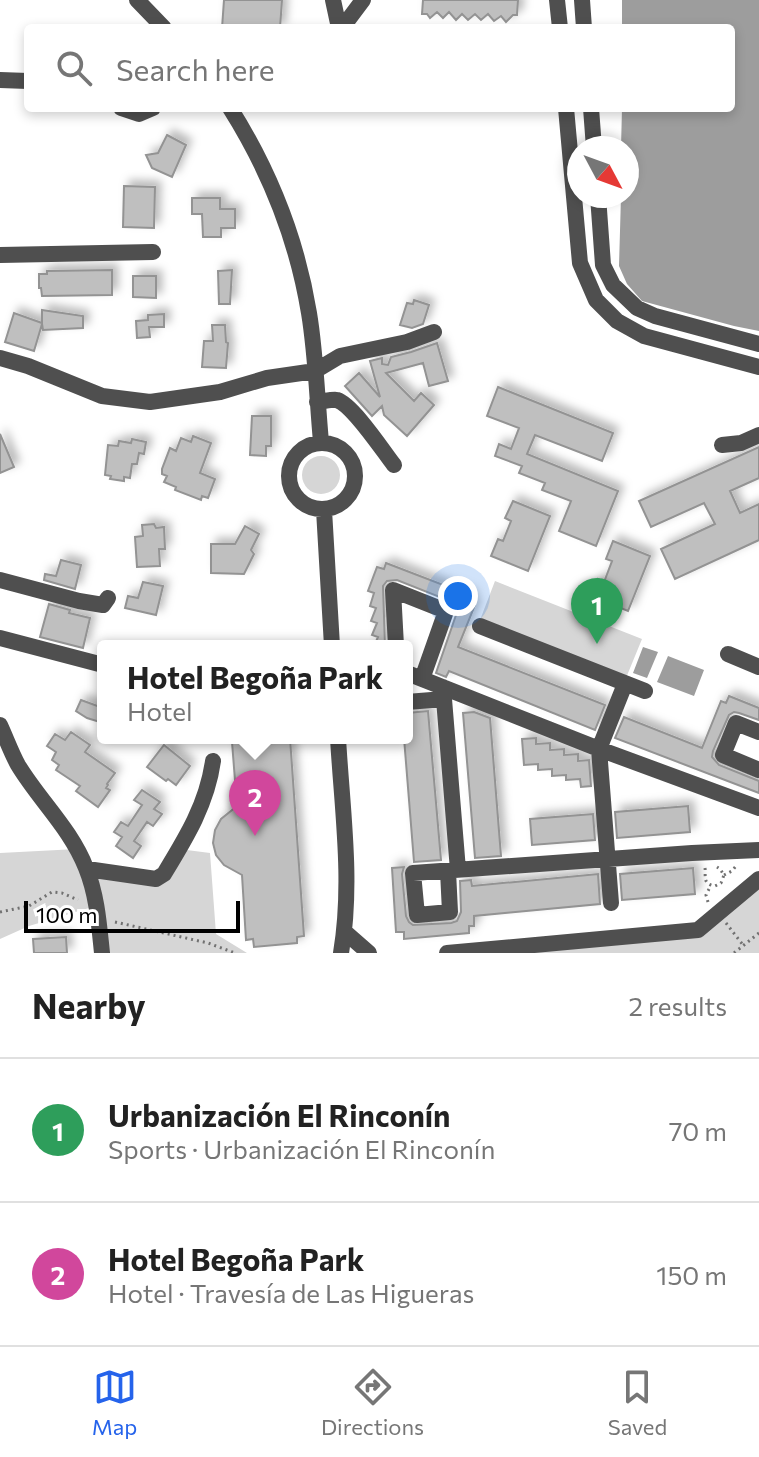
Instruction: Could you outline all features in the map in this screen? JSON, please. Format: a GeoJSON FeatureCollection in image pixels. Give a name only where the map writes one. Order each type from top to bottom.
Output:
{"type":"FeatureCollection","features":[{"type":"Feature","properties":{"kind":"street"},"geometry":{"type":"LineString","coordinates":[[137,0],[160,24]]}},
{"type":"Feature","properties":{"kind":"street"},"geometry":{"type":"LineString","coordinates":[[333,0],[340,24]]}},
{"type":"Feature","properties":{"kind":"street"},"geometry":{"type":"LineString","coordinates":[[344,24],[363,0]]}},
{"type":"Feature","properties":{"kind":"street"},"geometry":{"type":"LineString","coordinates":[[557,0],[560,24]]}},
{"type":"Feature","properties":{"kind":"street"},"geometry":{"type":"LineString","coordinates":[[582,0],[584,24]]}},
{"type":"Feature","properties":{"kind":"street"},"geometry":{"type":"LineString","coordinates":[[0,80],[24,81]]}},
{"type":"Feature","properties":{"kind":"street"},"geometry":{"type":"LineString","coordinates":[[232,112],[277,197],[298,261],[309,313],[321,442]]}},
{"type":"Feature","properties":{"kind":"street"},"geometry":{"type":"LineString","coordinates":[[566,112],[580,263],[596,300],[617,321],[644,336],[759,367]]}},
{"type":"Feature","properties":{"kind":"street"},"geometry":{"type":"LineString","coordinates":[[591,112],[593,136]]}},
{"type":"Feature","properties":{"kind":"street"},"geometry":{"type":"LineString","coordinates":[[599,208],[603,265],[613,285],[637,308],[655,316],[759,344]]}},
{"type":"Feature","properties":{"kind":"street"},"geometry":{"type":"LineString","coordinates":[[0,255],[153,252]]}},
{"type":"Feature","properties":{"kind":"street"},"geometry":{"type":"LineString","coordinates":[[0,358],[102,396],[150,402],[220,392],[267,378],[315,371],[340,356],[407,342],[434,332]]}},
{"type":"Feature","properties":{"kind":"street"},"geometry":{"type":"LineString","coordinates":[[317,402],[337,400],[348,408],[394,465]]}},
{"type":"Feature","properties":{"kind":"street"},"geometry":{"type":"LineString","coordinates":[[722,445],[741,443],[759,435]]}},
{"type":"Feature","properties":{"kind":"street"},"geometry":{"type":"LineString","coordinates":[[321,442],[337,447],[348,456],[354,468],[355,482],[351,495],[340,505],[324,510],[300,501],[288,477],[290,464],[297,453],[321,442]]}},
{"type":"Feature","properties":{"kind":"street"},"geometry":{"type":"LineString","coordinates":[[324,510],[332,640]]}},
{"type":"Feature","properties":{"kind":"street"},"geometry":{"type":"LineString","coordinates":[[0,580],[79,601],[103,605],[108,598]]}},
{"type":"Feature","properties":{"kind":"street"},"geometry":{"type":"LineString","coordinates":[[396,640],[393,590],[446,611],[414,676],[444,693],[759,808]]}},
{"type":"Feature","properties":{"kind":"street"},"geometry":{"type":"LineString","coordinates":[[480,626],[645,691]]}},
{"type":"Feature","properties":{"kind":"street"},"geometry":{"type":"LineString","coordinates":[[0,638],[97,663]]}},
{"type":"Feature","properties":{"kind":"street"},"geometry":{"type":"LineString","coordinates":[[728,654],[759,667]]}},
{"type":"Feature","properties":{"kind":"street"},"geometry":{"type":"LineString","coordinates":[[611,903],[599,749],[625,684]]}},
{"type":"Feature","properties":{"kind":"street"},"geometry":{"type":"LineString","coordinates":[[413,701],[444,693]]}},
{"type":"Feature","properties":{"kind":"street"},"geometry":{"type":"LineString","coordinates":[[444,693],[453,870],[759,850]]}},
{"type":"Feature","properties":{"kind":"street"},"geometry":{"type":"LineString","coordinates":[[759,732],[736,723],[723,755],[759,770]]}},
{"type":"Feature","properties":{"kind":"street"},"geometry":{"type":"LineString","coordinates":[[0,725],[7,761],[18,765],[62,826],[87,869],[98,908],[102,953]]}},
{"type":"Feature","properties":{"kind":"street"},"geometry":{"type":"LineString","coordinates":[[338,744],[348,886],[341,953]]}},
{"type":"Feature","properties":{"kind":"street"},"geometry":{"type":"LineString","coordinates":[[87,869],[156,879],[164,874],[198,815],[211,778],[213,761]]}},
{"type":"Feature","properties":{"kind":"street"},"geometry":{"type":"LineString","coordinates":[[447,953],[698,930],[759,879]]}},
{"type":"Feature","properties":{"kind":"street"},"geometry":{"type":"LineString","coordinates":[[345,932],[369,953]]}},
{"type":"Feature","properties":{"kind":"path"},"geometry":{"type":"LineString","coordinates":[[713,866],[720,869],[724,875],[721,883],[715,886],[707,884],[704,877],[706,870],[713,866]]}},
{"type":"Feature","properties":{"kind":"path"},"geometry":{"type":"LineString","coordinates":[[0,912],[29,906],[52,892],[62,893],[98,908],[109,920],[208,943],[235,953]]}},
{"type":"Feature","properties":{"kind":"path"},"geometry":{"type":"LineString","coordinates":[[718,914],[743,945]]}},
{"type":"Feature","properties":{"kind":"path"},"geometry":{"type":"LineString","coordinates":[[734,953],[759,933]]}},
{"type":"Feature","properties":{"kind":"shaded area"},"geometry":{"type":"Polygon","coordinates":[[[622,0],[759,0],[759,331],[642,301],[627,284],[619,266],[621,208],[639,208],[639,136],[621,136],[622,112],[735,112],[735,24],[622,24],[622,0]]]}},
{"type":"Feature","properties":{"kind":"shaded area"},"geometry":{"type":"Polygon","coordinates":[[[321,456],[335,461],[340,475],[335,489],[321,494],[307,489],[302,475],[307,461],[321,456]]]}},
{"type":"Feature","properties":{"kind":"shaded area"},"geometry":{"type":"Polygon","coordinates":[[[495,581],[642,639],[626,678],[480,620],[495,581]]]}},
{"type":"Feature","properties":{"kind":"shaded area"},"geometry":{"type":"Polygon","coordinates":[[[643,647],[658,652],[647,678],[633,673],[643,647]]]}},
{"type":"Feature","properties":{"kind":"shaded area"},"geometry":{"type":"Polygon","coordinates":[[[668,656],[704,670],[694,696],[657,682],[668,656]]]}},
{"type":"Feature","properties":{"kind":"shaded area"},"geometry":{"type":"Polygon","coordinates":[[[77,849],[87,869],[156,879],[179,849],[210,853],[216,934],[247,953],[102,953],[89,908],[29,926],[0,939],[0,853],[77,849]]]}},
{"type":"Feature","properties":{"kind":"shaded area"},"geometry":{"type":"Polygon","coordinates":[[[759,879],[759,953],[447,953],[698,930],[759,879]]]}},
{"type":"Feature","properties":{"kind":"building"},"geometry":{"type":"Polygon","coordinates":[[[224,0],[282,0],[280,24],[222,24],[224,0]]]}},
{"type":"Feature","properties":{"kind":"building"},"geometry":{"type":"Polygon","coordinates":[[[423,0],[518,0],[517,15],[506,22],[501,16],[494,21],[488,14],[481,20],[475,14],[468,20],[462,14],[456,20],[449,12],[443,18],[437,12],[430,18],[422,14],[423,0]]]}},
{"type":"Feature","properties":{"kind":"building"},"geometry":{"type":"Polygon","coordinates":[[[167,135],[186,145],[172,177],[152,168],[146,155],[158,153],[167,135]]]}},
{"type":"Feature","properties":{"kind":"building"},"geometry":{"type":"Polygon","coordinates":[[[124,186],[155,187],[154,228],[123,227],[124,186]]]}},
{"type":"Feature","properties":{"kind":"building"},"geometry":{"type":"Polygon","coordinates":[[[192,198],[220,198],[220,209],[235,209],[235,228],[221,228],[221,237],[203,237],[202,214],[192,214],[192,198]]]}},
{"type":"Feature","properties":{"kind":"building"},"geometry":{"type":"Polygon","coordinates":[[[112,270],[112,295],[42,296],[39,288],[39,274],[47,274],[47,271],[112,270]]]}},
{"type":"Feature","properties":{"kind":"building"},"geometry":{"type":"Polygon","coordinates":[[[232,270],[230,304],[219,304],[218,271],[232,270]]]}},
{"type":"Feature","properties":{"kind":"building"},"geometry":{"type":"Polygon","coordinates":[[[133,276],[156,276],[156,298],[133,297],[133,276]]]}},
{"type":"Feature","properties":{"kind":"building"},"geometry":{"type":"Polygon","coordinates":[[[414,300],[429,305],[423,324],[412,328],[400,325],[407,303],[413,304],[414,300]]]}},
{"type":"Feature","properties":{"kind":"building"},"geometry":{"type":"Polygon","coordinates":[[[42,310],[83,316],[83,328],[43,330],[42,324],[34,351],[5,342],[14,313],[42,323],[42,310]]]}},
{"type":"Feature","properties":{"kind":"building"},"geometry":{"type":"Polygon","coordinates":[[[164,314],[164,327],[149,327],[150,337],[137,338],[136,321],[148,320],[148,315],[164,314]]]}},
{"type":"Feature","properties":{"kind":"building"},"geometry":{"type":"Polygon","coordinates":[[[212,325],[225,325],[228,343],[226,368],[202,367],[204,341],[213,341],[212,325]]]}},
{"type":"Feature","properties":{"kind":"building"},"geometry":{"type":"Polygon","coordinates":[[[437,343],[448,381],[429,386],[423,363],[386,373],[414,401],[421,393],[434,405],[407,436],[384,415],[382,406],[372,416],[345,386],[359,373],[380,397],[370,361],[382,358],[382,364],[388,365],[391,357],[437,343]]]}},
{"type":"Feature","properties":{"kind":"building"},"geometry":{"type":"Polygon","coordinates":[[[498,387],[613,433],[602,461],[535,435],[527,454],[618,491],[596,546],[559,531],[571,501],[542,490],[545,483],[519,473],[522,466],[495,456],[499,444],[511,449],[519,428],[487,416],[498,387]]]}},
{"type":"Feature","properties":{"kind":"building"},"geometry":{"type":"Polygon","coordinates":[[[252,416],[271,416],[271,446],[266,446],[266,456],[250,455],[252,416]]]}},
{"type":"Feature","properties":{"kind":"building"},"geometry":{"type":"Polygon","coordinates":[[[0,434],[14,467],[0,473],[0,434]]]}},
{"type":"Feature","properties":{"kind":"building"},"geometry":{"type":"Polygon","coordinates":[[[193,436],[211,443],[200,473],[215,479],[208,498],[202,496],[201,500],[175,490],[176,487],[164,482],[167,476],[162,474],[170,448],[176,451],[181,438],[191,442],[193,436]]]}},
{"type":"Feature","properties":{"kind":"building"},"geometry":{"type":"Polygon","coordinates":[[[132,439],[146,442],[144,454],[139,453],[137,464],[132,464],[130,478],[124,477],[124,481],[110,479],[111,476],[105,475],[108,445],[118,446],[119,441],[131,443],[132,439]]]}},
{"type":"Feature","properties":{"kind":"building"},"geometry":{"type":"Polygon","coordinates":[[[759,447],[759,478],[730,491],[740,513],[759,504],[759,540],[675,579],[661,549],[715,524],[704,503],[651,527],[639,501],[759,447]]]}},
{"type":"Feature","properties":{"kind":"building"},"geometry":{"type":"Polygon","coordinates":[[[513,501],[550,516],[528,571],[491,556],[498,539],[503,541],[511,521],[505,518],[513,501]]]}},
{"type":"Feature","properties":{"kind":"building"},"geometry":{"type":"Polygon","coordinates":[[[154,524],[156,528],[164,527],[165,549],[159,549],[160,566],[137,567],[135,537],[143,536],[142,525],[154,524]]]}},
{"type":"Feature","properties":{"kind":"building"},"geometry":{"type":"Polygon","coordinates":[[[245,526],[259,534],[244,574],[211,573],[211,544],[235,544],[245,526]]]}},
{"type":"Feature","properties":{"kind":"building"},"geometry":{"type":"Polygon","coordinates":[[[613,541],[650,556],[628,611],[591,596],[598,579],[604,582],[612,561],[606,559],[613,541]]]}},
{"type":"Feature","properties":{"kind":"building"},"geometry":{"type":"Polygon","coordinates":[[[61,560],[81,565],[75,589],[44,580],[45,574],[56,576],[61,560]]]}},
{"type":"Feature","properties":{"kind":"building"},"geometry":{"type":"Polygon","coordinates":[[[386,563],[472,596],[469,602],[475,605],[458,647],[605,705],[595,730],[449,671],[446,677],[436,673],[456,615],[457,608],[450,601],[397,580],[387,581],[383,586],[385,640],[377,640],[378,637],[372,635],[377,623],[371,621],[376,608],[370,606],[374,593],[368,591],[377,567],[384,569],[386,563]]]}},
{"type":"Feature","properties":{"kind":"building"},"geometry":{"type":"Polygon","coordinates":[[[143,582],[163,586],[156,615],[125,608],[128,596],[138,598],[143,582]]]}},
{"type":"Feature","properties":{"kind":"building"},"geometry":{"type":"Polygon","coordinates":[[[49,604],[90,618],[83,648],[40,637],[49,604]]]}},
{"type":"Feature","properties":{"kind":"building"},"geometry":{"type":"Polygon","coordinates":[[[729,696],[759,708],[759,720],[734,712],[729,715],[712,757],[719,765],[759,781],[759,793],[615,738],[624,717],[702,748],[721,701],[726,703],[729,696]]]}},
{"type":"Feature","properties":{"kind":"building"},"geometry":{"type":"Polygon","coordinates":[[[81,700],[97,706],[97,721],[87,718],[76,711],[81,700]]]}},
{"type":"Feature","properties":{"kind":"building"},"geometry":{"type":"Polygon","coordinates":[[[428,711],[441,860],[414,862],[404,744],[413,744],[413,712],[428,711]]]}},
{"type":"Feature","properties":{"kind":"building"},"geometry":{"type":"Polygon","coordinates":[[[474,712],[490,718],[501,856],[475,858],[463,713],[474,712]]]}},
{"type":"Feature","properties":{"kind":"building"},"geometry":{"type":"Polygon","coordinates":[[[71,732],[90,745],[85,752],[115,773],[107,784],[106,788],[110,790],[98,807],[76,791],[80,786],[56,770],[59,765],[52,760],[56,752],[47,746],[55,734],[65,740],[71,732]]]}},
{"type":"Feature","properties":{"kind":"building"},"geometry":{"type":"Polygon","coordinates":[[[536,738],[536,744],[550,743],[550,750],[564,749],[564,755],[578,754],[578,761],[589,760],[591,786],[581,787],[580,779],[566,780],[566,775],[552,776],[552,769],[538,770],[538,764],[524,765],[522,739],[536,738]]]}},
{"type":"Feature","properties":{"kind":"building"},"geometry":{"type":"Polygon","coordinates":[[[232,744],[290,744],[304,936],[297,937],[297,943],[254,947],[253,939],[246,940],[242,875],[224,865],[216,855],[213,843],[221,819],[237,806],[232,744]]]}},
{"type":"Feature","properties":{"kind":"building"},"geometry":{"type":"Polygon","coordinates":[[[164,745],[190,766],[176,785],[147,767],[164,745]]]}},
{"type":"Feature","properties":{"kind":"building"},"geometry":{"type":"Polygon","coordinates":[[[142,790],[160,802],[154,809],[162,814],[153,826],[147,822],[134,841],[141,846],[133,858],[116,846],[122,837],[114,832],[121,822],[128,826],[142,805],[134,800],[142,790]]]}},
{"type":"Feature","properties":{"kind":"building"},"geometry":{"type":"Polygon","coordinates":[[[688,806],[690,832],[617,838],[615,812],[688,806]]]}},
{"type":"Feature","properties":{"kind":"building"},"geometry":{"type":"Polygon","coordinates":[[[593,814],[595,840],[532,845],[530,819],[593,814]]]}},
{"type":"Feature","properties":{"kind":"building"},"geometry":{"type":"Polygon","coordinates":[[[404,867],[406,916],[413,925],[457,921],[461,912],[460,881],[471,880],[472,886],[598,874],[600,904],[474,916],[474,926],[469,926],[469,933],[404,939],[404,932],[396,932],[392,868],[404,867]]]}},
{"type":"Feature","properties":{"kind":"building"},"geometry":{"type":"Polygon","coordinates":[[[693,868],[695,894],[622,900],[620,874],[693,868]]]}},
{"type":"Feature","properties":{"kind":"building"},"geometry":{"type":"Polygon","coordinates":[[[66,937],[67,953],[34,953],[33,939],[66,937]]]}},
{"type":"Feature","properties":{"kind":"place","name":"Urbanización El Rinconín"},"geometry":{"type":"Point","coordinates":[597,644]}},
{"type":"Feature","properties":{"kind":"place","name":"Hotel Begoña Park"},"geometry":{"type":"Point","coordinates":[255,836]}}]}
